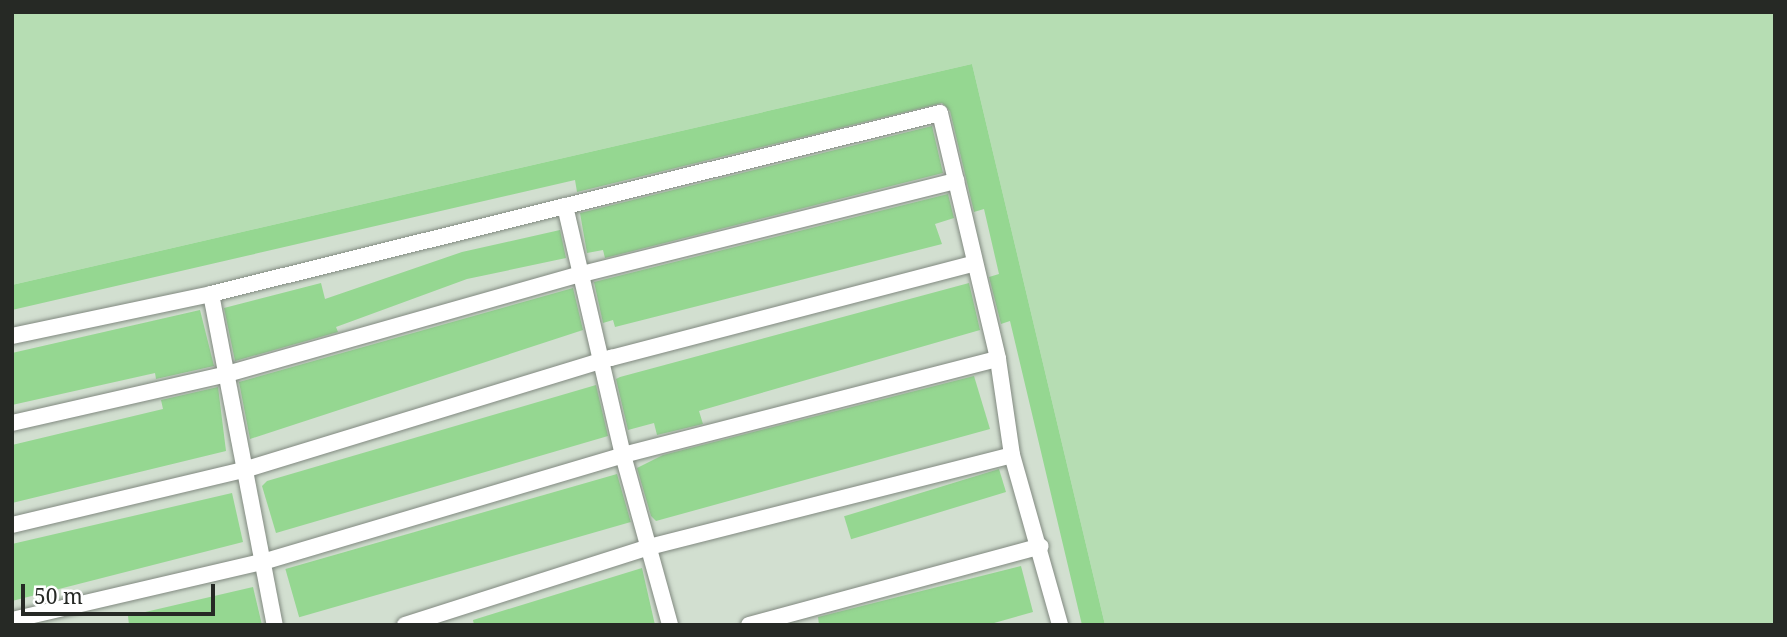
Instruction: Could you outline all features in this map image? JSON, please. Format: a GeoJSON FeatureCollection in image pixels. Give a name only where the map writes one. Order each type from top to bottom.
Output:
{"type":"FeatureCollection","features":[{"type":"Feature","properties":{"kind":"lane"},"geometry":{"type":"LineString","coordinates":[[12,336],[211,293],[940,113],[998,359],[1012,455],[1041,546],[1060,625]]}},
{"type":"Feature","properties":{"kind":"lane"},"geometry":{"type":"LineString","coordinates":[[12,423],[228,374],[578,275],[956,181]]}},
{"type":"Feature","properties":{"kind":"lane"},"geometry":{"type":"LineString","coordinates":[[565,206],[578,275],[603,360],[623,456],[670,625]]}},
{"type":"Feature","properties":{"kind":"lane"},"geometry":{"type":"LineString","coordinates":[[12,525],[247,469],[603,360],[975,263]]}},
{"type":"Feature","properties":{"kind":"lane"},"geometry":{"type":"LineString","coordinates":[[211,293],[266,561],[275,625]]}},
{"type":"Feature","properties":{"kind":"lane"},"geometry":{"type":"LineString","coordinates":[[12,620],[266,561],[623,456],[998,359]]}},
{"type":"Feature","properties":{"kind":"lane"},"geometry":{"type":"LineString","coordinates":[[405,625],[649,547],[1012,455]]}},
{"type":"Feature","properties":{"kind":"lane"},"geometry":{"type":"LineString","coordinates":[[748,625],[1041,546]]}},
{"type":"Feature","properties":{"kind":"shaded area"},"geometry":{"type":"Polygon","coordinates":[[[972,64],[1105,625],[12,625],[12,285],[972,64]]]}},
{"type":"Feature","properties":{"kind":"green space"},"geometry":{"type":"Polygon","coordinates":[[[12,12],[1775,12],[1775,625],[1105,625],[972,64],[12,285],[12,12]]]}},
{"type":"Feature","properties":{"kind":"building"},"geometry":{"type":"Polygon","coordinates":[[[972,64],[1105,625],[1082,625],[1010,321],[1001,324],[989,277],[999,274],[984,209],[974,212],[950,111],[942,103],[577,192],[575,180],[12,310],[12,285],[972,64]]]}},
{"type":"Feature","properties":{"kind":"building"},"geometry":{"type":"Polygon","coordinates":[[[932,126],[943,173],[605,258],[603,250],[587,253],[580,213],[932,126]]]}},
{"type":"Feature","properties":{"kind":"building"},"geometry":{"type":"Polygon","coordinates":[[[948,194],[954,218],[935,224],[942,244],[615,327],[613,320],[603,323],[594,282],[948,194]]]}},
{"type":"Feature","properties":{"kind":"building"},"geometry":{"type":"Polygon","coordinates":[[[560,230],[566,258],[467,279],[336,327],[338,332],[235,361],[224,308],[321,283],[325,299],[462,252],[560,230]]]}},
{"type":"Feature","properties":{"kind":"building"},"geometry":{"type":"Polygon","coordinates":[[[969,283],[980,330],[699,411],[703,424],[657,435],[654,423],[628,430],[616,379],[620,377],[969,283]]]}},
{"type":"Feature","properties":{"kind":"building"},"geometry":{"type":"Polygon","coordinates":[[[573,288],[583,330],[250,439],[239,382],[573,288]]]}},
{"type":"Feature","properties":{"kind":"building"},"geometry":{"type":"Polygon","coordinates":[[[200,310],[214,366],[156,379],[155,373],[12,405],[12,353],[200,310]]]}},
{"type":"Feature","properties":{"kind":"building"},"geometry":{"type":"Polygon","coordinates":[[[974,376],[990,429],[656,521],[651,516],[637,468],[663,455],[974,376]]]}},
{"type":"Feature","properties":{"kind":"building"},"geometry":{"type":"Polygon","coordinates":[[[596,385],[608,436],[276,533],[262,486],[267,481],[596,385]]]}},
{"type":"Feature","properties":{"kind":"building"},"geometry":{"type":"Polygon","coordinates":[[[218,387],[226,451],[12,503],[12,445],[163,409],[161,400],[218,387]]]}},
{"type":"Feature","properties":{"kind":"building"},"geometry":{"type":"Polygon","coordinates":[[[999,469],[1006,492],[851,539],[844,516],[999,469]]]}},
{"type":"Feature","properties":{"kind":"building"},"geometry":{"type":"Polygon","coordinates":[[[617,474],[631,522],[299,617],[285,569],[617,474]]]}},
{"type":"Feature","properties":{"kind":"building"},"geometry":{"type":"Polygon","coordinates":[[[232,493],[243,542],[12,601],[12,544],[232,493]]]}},
{"type":"Feature","properties":{"kind":"building"},"geometry":{"type":"Polygon","coordinates":[[[1021,566],[1033,612],[987,625],[819,625],[818,617],[1021,566]]]}},
{"type":"Feature","properties":{"kind":"building"},"geometry":{"type":"Polygon","coordinates":[[[642,568],[655,625],[474,625],[473,620],[642,568]]]}},
{"type":"Feature","properties":{"kind":"building"},"geometry":{"type":"Polygon","coordinates":[[[253,587],[262,625],[129,625],[128,616],[253,587]]]}}]}
